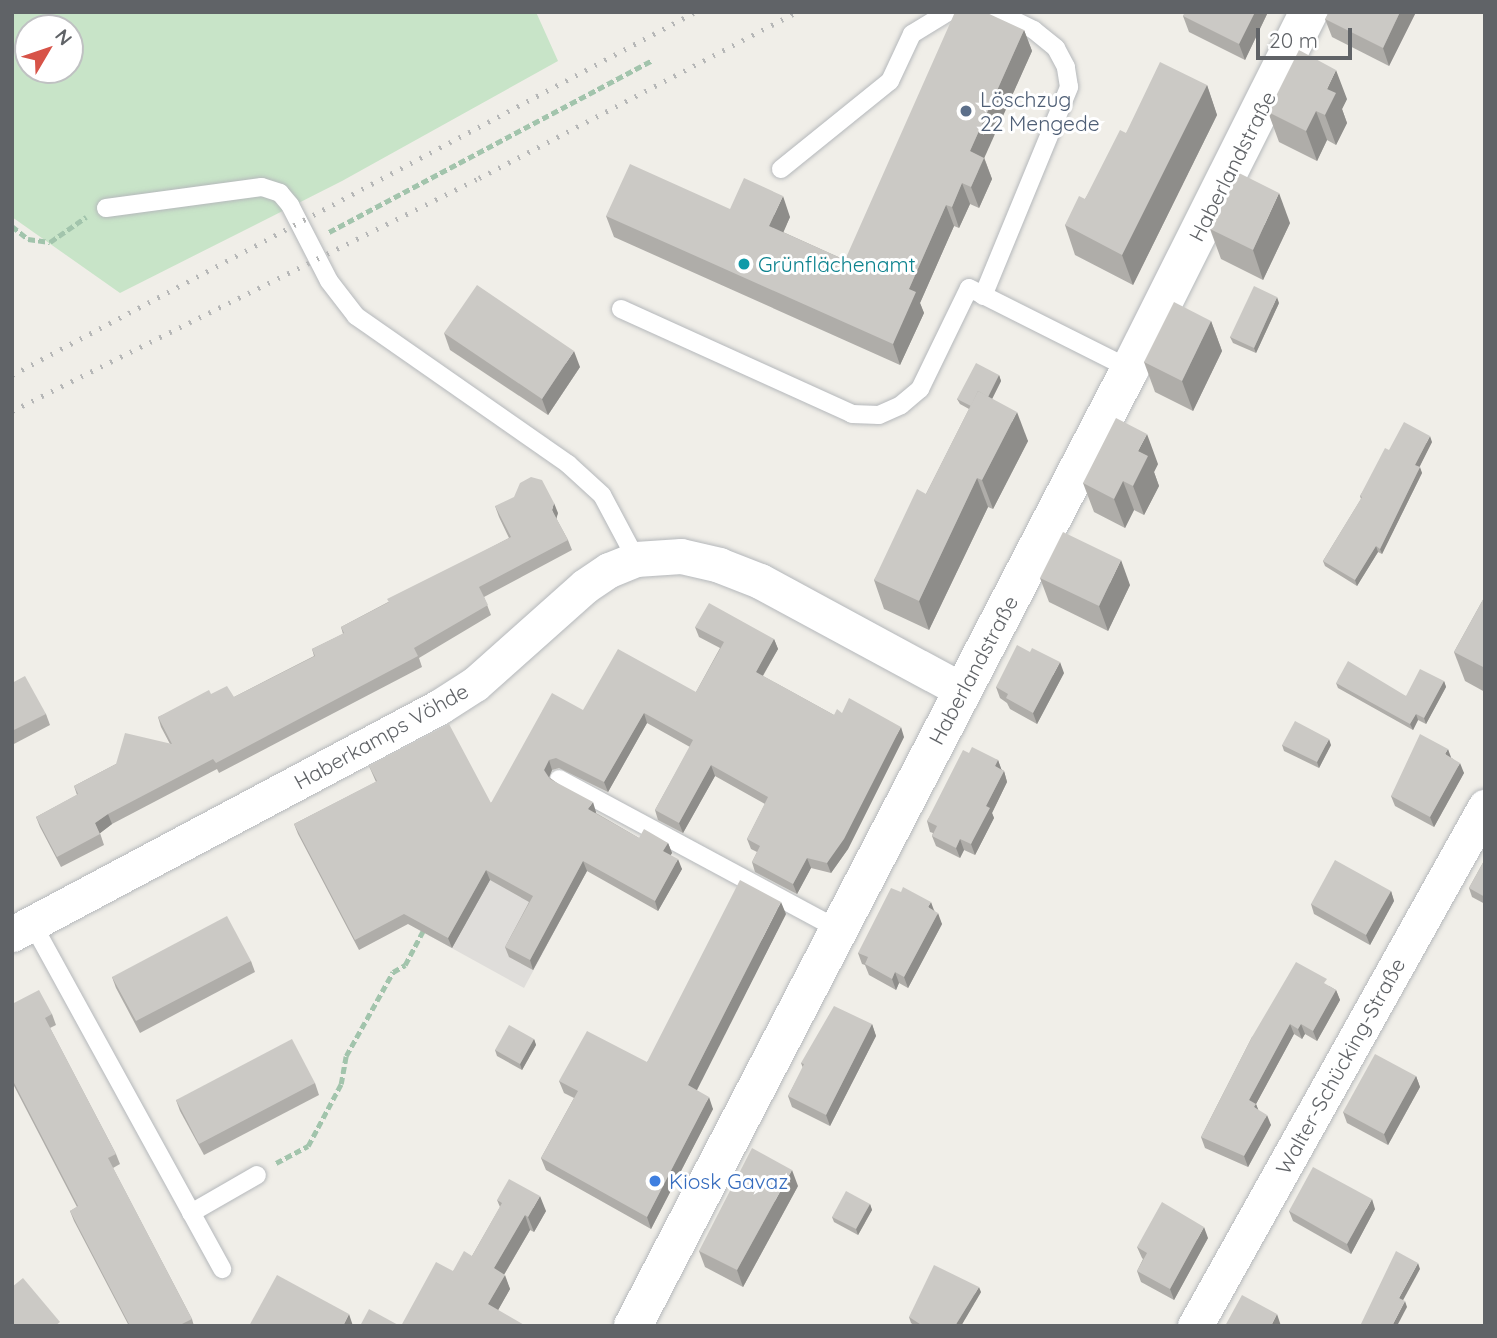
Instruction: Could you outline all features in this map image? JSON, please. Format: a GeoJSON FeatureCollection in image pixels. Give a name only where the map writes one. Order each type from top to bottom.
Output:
{"type":"FeatureCollection","features":[{"type":"Feature","properties":{"kind":"street","name":"Haberlandstraße"},"geometry":{"type":"LineString","coordinates":[[633,1326],[1130,369],[1309,12]]}},
{"type":"Feature","properties":{"kind":"street","name":"Haberkamps Vöhde"},"geometry":{"type":"LineString","coordinates":[[22,929],[439,707],[485,677],[585,586],[609,570],[636,559],[681,556],[760,581],[962,690]]}},
{"type":"Feature","properties":{"kind":"street","name":"Walter-Schücking-Straße"},"geometry":{"type":"LineString","coordinates":[[1195,1326],[1484,809]]}},
{"type":"Feature","properties":{"kind":"lane"},"geometry":{"type":"LineString","coordinates":[[781,169],[890,80],[912,34],[948,12]]}},
{"type":"Feature","properties":{"kind":"lane"},"geometry":{"type":"LineString","coordinates":[[984,296],[1069,87],[1066,67],[1056,48],[1034,30],[997,12]]}},
{"type":"Feature","properties":{"kind":"lane"},"geometry":{"type":"LineString","coordinates":[[106,208],[262,187],[280,193],[290,205],[329,281],[356,316],[569,464],[602,495],[636,559]]}},
{"type":"Feature","properties":{"kind":"lane"},"geometry":{"type":"LineString","coordinates":[[621,309],[852,414],[880,415],[901,405],[919,389],[969,288],[1130,369]]}},
{"type":"Feature","properties":{"kind":"lane"},"geometry":{"type":"LineString","coordinates":[[559,779],[839,930]]}},
{"type":"Feature","properties":{"kind":"lane"},"geometry":{"type":"LineString","coordinates":[[22,929],[222,1269]]}},
{"type":"Feature","properties":{"kind":"lane"},"geometry":{"type":"LineString","coordinates":[[191,1213],[257,1175]]}},
{"type":"Feature","properties":{"kind":"path"},"geometry":{"type":"LineString","coordinates":[[356,218],[653,60]]}},
{"type":"Feature","properties":{"kind":"path"},"geometry":{"type":"LineString","coordinates":[[12,226],[28,239],[50,242],[75,223],[106,208]]}},
{"type":"Feature","properties":{"kind":"path"},"geometry":{"type":"LineString","coordinates":[[257,1175],[308,1146],[341,1084],[346,1056],[393,972],[405,965],[426,925]]}},
{"type":"Feature","properties":{"kind":"shaded area"},"geometry":{"type":"Polygon","coordinates":[[[465,866],[573,897],[524,988],[428,935],[465,866]]]}},
{"type":"Feature","properties":{"kind":"green space"},"geometry":{"type":"Polygon","coordinates":[[[12,12],[536,12],[558,61],[342,181],[120,293],[12,217],[12,12]]]}},
{"type":"Feature","properties":{"kind":"building"},"geometry":{"type":"Polygon","coordinates":[[[955,12],[985,12],[1024,30],[970,151],[984,158],[971,187],[962,183],[952,207],[946,205],[909,289],[916,292],[893,344],[606,216],[630,164],[730,209],[744,178],[783,196],[769,226],[845,260],[955,12]]]}},
{"type":"Feature","properties":{"kind":"building"},"geometry":{"type":"Polygon","coordinates":[[[1185,12],[1255,12],[1239,44],[1183,16],[1185,12]]]}},
{"type":"Feature","properties":{"kind":"building"},"geometry":{"type":"Polygon","coordinates":[[[1329,12],[1400,12],[1383,48],[1325,19],[1329,12]]]}},
{"type":"Feature","properties":{"kind":"building"},"geometry":{"type":"Polygon","coordinates":[[[1299,50],[1336,70],[1327,89],[1336,93],[1325,115],[1316,111],[1306,131],[1268,112],[1299,50]]]}},
{"type":"Feature","properties":{"kind":"building"},"geometry":{"type":"Polygon","coordinates":[[[1160,62],[1207,85],[1122,255],[1065,225],[1079,196],[1085,199],[1120,130],[1126,133],[1160,62]]]}},
{"type":"Feature","properties":{"kind":"building"},"geometry":{"type":"Polygon","coordinates":[[[1239,173],[1279,193],[1253,250],[1210,229],[1239,173]]]}},
{"type":"Feature","properties":{"kind":"building"},"geometry":{"type":"Polygon","coordinates":[[[477,285],[574,351],[542,399],[444,333],[477,285]]]}},
{"type":"Feature","properties":{"kind":"building"},"geometry":{"type":"Polygon","coordinates":[[[1254,286],[1277,297],[1254,348],[1230,337],[1254,286]]]}},
{"type":"Feature","properties":{"kind":"building"},"geometry":{"type":"Polygon","coordinates":[[[1174,302],[1211,321],[1182,381],[1144,362],[1174,302]]]}},
{"type":"Feature","properties":{"kind":"building"},"geometry":{"type":"Polygon","coordinates":[[[976,363],[999,375],[988,397],[978,391],[971,406],[957,399],[976,363]]]}},
{"type":"Feature","properties":{"kind":"building"},"geometry":{"type":"Polygon","coordinates":[[[978,391],[1017,412],[982,480],[977,478],[919,601],[874,580],[917,489],[926,494],[978,391]]]}},
{"type":"Feature","properties":{"kind":"building"},"geometry":{"type":"Polygon","coordinates":[[[1116,418],[1147,434],[1138,451],[1148,456],[1133,486],[1123,481],[1114,499],[1083,483],[1116,418]]]}},
{"type":"Feature","properties":{"kind":"building"},"geometry":{"type":"Polygon","coordinates":[[[1404,422],[1430,436],[1415,465],[1420,467],[1380,549],[1376,546],[1355,580],[1323,561],[1362,497],[1360,496],[1385,448],[1389,450],[1404,422]]]}},
{"type":"Feature","properties":{"kind":"building"},"geometry":{"type":"Polygon","coordinates":[[[531,477],[542,480],[554,503],[552,510],[568,540],[479,587],[488,605],[414,648],[418,656],[216,763],[213,759],[108,814],[95,823],[100,834],[57,857],[36,817],[78,794],[74,786],[116,764],[125,733],[172,744],[158,717],[209,690],[211,694],[227,686],[234,697],[315,656],[312,649],[344,633],[341,627],[389,602],[387,599],[511,537],[495,506],[514,497],[520,483],[531,477]]]}},
{"type":"Feature","properties":{"kind":"building"},"geometry":{"type":"Polygon","coordinates":[[[1063,532],[1121,560],[1099,606],[1040,578],[1063,532]]]}},
{"type":"Feature","properties":{"kind":"building"},"geometry":{"type":"Polygon","coordinates":[[[1485,596],[1485,668],[1454,652],[1485,596]]]}},
{"type":"Feature","properties":{"kind":"building"},"geometry":{"type":"Polygon","coordinates":[[[709,603],[774,639],[756,672],[834,715],[837,709],[842,713],[849,698],[901,727],[844,839],[827,863],[807,858],[793,884],[752,862],[760,846],[747,839],[768,797],[711,765],[679,823],[655,810],[693,740],[644,713],[604,782],[556,758],[549,760],[544,770],[550,779],[593,802],[588,809],[639,838],[644,829],[668,843],[663,851],[678,859],[655,901],[583,861],[530,960],[505,947],[533,896],[486,870],[448,938],[404,914],[355,940],[294,824],[377,781],[369,766],[449,724],[491,803],[552,693],[583,710],[618,649],[696,692],[724,642],[695,627],[709,603]]]}},
{"type":"Feature","properties":{"kind":"building"},"geometry":{"type":"Polygon","coordinates":[[[1017,645],[1030,652],[1032,648],[1060,662],[1033,713],[1006,698],[1008,694],[996,687],[1017,645]]]}},
{"type":"Feature","properties":{"kind":"building"},"geometry":{"type":"Polygon","coordinates":[[[1348,661],[1406,696],[1420,669],[1444,681],[1424,718],[1416,714],[1410,724],[1336,683],[1348,661]]]}},
{"type":"Feature","properties":{"kind":"building"},"geometry":{"type":"Polygon","coordinates":[[[25,676],[46,714],[12,731],[12,683],[25,676]]]}},
{"type":"Feature","properties":{"kind":"building"},"geometry":{"type":"Polygon","coordinates":[[[1295,721],[1329,739],[1317,762],[1282,745],[1295,721]]]}},
{"type":"Feature","properties":{"kind":"building"},"geometry":{"type":"Polygon","coordinates":[[[1420,734],[1448,749],[1445,754],[1460,763],[1430,817],[1391,796],[1420,734]]]}},
{"type":"Feature","properties":{"kind":"building"},"geometry":{"type":"Polygon","coordinates":[[[972,747],[998,760],[995,766],[1004,771],[986,806],[990,808],[971,844],[960,839],[956,848],[932,836],[937,826],[927,821],[963,750],[969,753],[972,747]]]}},
{"type":"Feature","properties":{"kind":"building"},"geometry":{"type":"Polygon","coordinates":[[[1485,859],[1485,897],[1469,888],[1485,859]]]}},
{"type":"Feature","properties":{"kind":"building"},"geometry":{"type":"Polygon","coordinates":[[[1335,860],[1391,891],[1366,935],[1311,904],[1335,860]]]}},
{"type":"Feature","properties":{"kind":"building"},"geometry":{"type":"Polygon","coordinates":[[[740,880],[781,902],[688,1085],[709,1097],[647,1217],[541,1158],[578,1091],[559,1081],[587,1031],[647,1062],[740,880]]]}},
{"type":"Feature","properties":{"kind":"building"},"geometry":{"type":"Polygon","coordinates":[[[903,887],[931,902],[928,907],[938,913],[904,977],[895,972],[892,979],[865,964],[868,957],[858,953],[891,888],[901,892],[903,887]]]}},
{"type":"Feature","properties":{"kind":"building"},"geometry":{"type":"Polygon","coordinates":[[[227,916],[251,961],[136,1021],[112,977],[227,916]]]}},
{"type":"Feature","properties":{"kind":"building"},"geometry":{"type":"Polygon","coordinates":[[[1296,962],[1327,979],[1324,983],[1336,990],[1313,1031],[1301,1024],[1298,1029],[1290,1024],[1249,1100],[1256,1104],[1254,1107],[1267,1115],[1244,1156],[1201,1137],[1252,1037],[1296,962]]]}},
{"type":"Feature","properties":{"kind":"building"},"geometry":{"type":"Polygon","coordinates":[[[39,990],[52,1014],[45,1018],[116,1154],[108,1158],[192,1319],[178,1326],[130,1326],[70,1211],[78,1206],[12,1079],[12,1004],[39,990]]]}},
{"type":"Feature","properties":{"kind":"building"},"geometry":{"type":"Polygon","coordinates":[[[834,1006],[872,1024],[826,1115],[788,1096],[804,1064],[801,1063],[834,1006]]]}},
{"type":"Feature","properties":{"kind":"building"},"geometry":{"type":"Polygon","coordinates":[[[509,1025],[534,1039],[520,1064],[495,1050],[509,1025]]]}},
{"type":"Feature","properties":{"kind":"building"},"geometry":{"type":"Polygon","coordinates":[[[292,1039],[315,1083],[199,1144],[176,1100],[292,1039]]]}},
{"type":"Feature","properties":{"kind":"building"},"geometry":{"type":"Polygon","coordinates":[[[1375,1054],[1416,1076],[1384,1134],[1343,1112],[1375,1054]]]}},
{"type":"Feature","properties":{"kind":"building"},"geometry":{"type":"Polygon","coordinates":[[[752,1148],[792,1170],[737,1270],[699,1251],[752,1148]]]}},
{"type":"Feature","properties":{"kind":"building"},"geometry":{"type":"Polygon","coordinates":[[[1313,1167],[1372,1199],[1347,1244],[1289,1211],[1313,1167]]]}},
{"type":"Feature","properties":{"kind":"building"},"geometry":{"type":"Polygon","coordinates":[[[509,1179],[540,1196],[528,1217],[525,1215],[494,1268],[505,1275],[488,1304],[526,1326],[401,1326],[436,1262],[453,1271],[464,1251],[472,1256],[502,1203],[497,1200],[509,1179]]]}},
{"type":"Feature","properties":{"kind":"building"},"geometry":{"type":"Polygon","coordinates":[[[846,1191],[870,1204],[856,1229],[832,1217],[846,1191]]]}},
{"type":"Feature","properties":{"kind":"building"},"geometry":{"type":"Polygon","coordinates":[[[1162,1202],[1204,1227],[1170,1289],[1137,1271],[1147,1253],[1137,1247],[1162,1202]]]}},
{"type":"Feature","properties":{"kind":"building"},"geometry":{"type":"Polygon","coordinates":[[[1396,1251],[1418,1263],[1399,1298],[1405,1301],[1392,1326],[1360,1326],[1396,1251]]]}},
{"type":"Feature","properties":{"kind":"building"},"geometry":{"type":"Polygon","coordinates":[[[934,1265],[979,1287],[955,1326],[923,1326],[909,1317],[934,1265]]]}},
{"type":"Feature","properties":{"kind":"building"},"geometry":{"type":"Polygon","coordinates":[[[277,1275],[349,1314],[343,1326],[249,1326],[277,1275]]]}},
{"type":"Feature","properties":{"kind":"building"},"geometry":{"type":"Polygon","coordinates":[[[23,1278],[60,1322],[55,1326],[12,1326],[12,1287],[23,1278]]]}},
{"type":"Feature","properties":{"kind":"building"},"geometry":{"type":"Polygon","coordinates":[[[1242,1295],[1277,1314],[1271,1326],[1225,1326],[1242,1295]]]}},
{"type":"Feature","properties":{"kind":"building"},"geometry":{"type":"Polygon","coordinates":[[[369,1309],[400,1326],[360,1326],[369,1309]]]}},
{"type":"Feature","properties":{"kind":"railway"},"geometry":{"type":"LineString","coordinates":[[12,375],[695,12]]}},
{"type":"Feature","properties":{"kind":"railway"},"geometry":{"type":"LineString","coordinates":[[12,411],[479,178],[797,12]]}},
{"type":"Feature","properties":{"kind":"place","name":"Löschzug 22 Mengede"},"geometry":{"type":"Point","coordinates":[966,111]}},
{"type":"Feature","properties":{"kind":"place","name":"Grünflächenamt"},"geometry":{"type":"Point","coordinates":[744,264]}},
{"type":"Feature","properties":{"kind":"place","name":"Kiosk Gavaz"},"geometry":{"type":"Point","coordinates":[655,1181]}}]}
